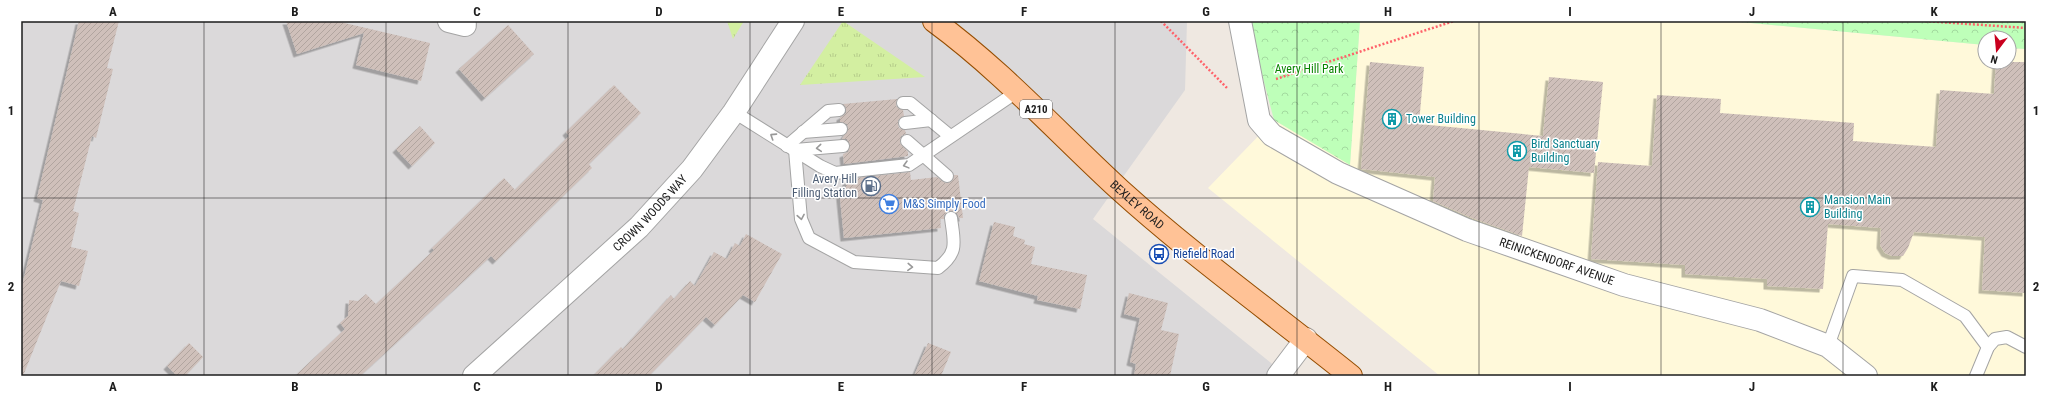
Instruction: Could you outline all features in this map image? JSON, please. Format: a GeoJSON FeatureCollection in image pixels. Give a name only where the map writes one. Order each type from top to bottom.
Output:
{"type":"FeatureCollection","features":[{"type":"Feature","properties":{"kind":"main road","name":"BEXLEY ROAD"},"geometry":{"type":"LineString","coordinates":[[934,21],[1018,91],[1120,190],[1206,262],[1351,376]]}},
{"type":"Feature","properties":{"kind":"street","name":"CROWN WOODS WAY"},"geometry":{"type":"LineString","coordinates":[[474,376],[639,227],[692,169],[734,112],[794,21]]}},
{"type":"Feature","properties":{"kind":"street","name":"REINICKENDORF AVENUE"},"geometry":{"type":"LineString","coordinates":[[1240,21],[1259,120],[1272,134],[1338,173],[1467,230],[1624,285],[1760,320],[1828,346],[1866,376]]}},
{"type":"Feature","properties":{"kind":"street"},"geometry":{"type":"LineString","coordinates":[[1278,376],[1306,340]]}},
{"type":"Feature","properties":{"kind":"lane"},"geometry":{"type":"LineString","coordinates":[[734,112],[820,166],[835,173],[909,165],[1018,91]]}},
{"type":"Feature","properties":{"kind":"lane"},"geometry":{"type":"LineString","coordinates":[[903,103],[910,103],[950,136]]}},
{"type":"Feature","properties":{"kind":"lane"},"geometry":{"type":"LineString","coordinates":[[839,110],[828,110],[802,132],[791,148],[801,219],[809,238],[854,262],[938,268],[948,260],[955,247],[951,218]]}},
{"type":"Feature","properties":{"kind":"lane"},"geometry":{"type":"LineString","coordinates":[[905,123],[931,120]]}},
{"type":"Feature","properties":{"kind":"lane"},"geometry":{"type":"LineString","coordinates":[[802,132],[841,129]]}},
{"type":"Feature","properties":{"kind":"lane"},"geometry":{"type":"LineString","coordinates":[[906,140],[947,176]]}},
{"type":"Feature","properties":{"kind":"lane"},"geometry":{"type":"LineString","coordinates":[[791,148],[843,146]]}},
{"type":"Feature","properties":{"kind":"lane"},"geometry":{"type":"LineString","coordinates":[[1828,346],[1853,276],[1902,280],[1965,316],[1988,347]]}},
{"type":"Feature","properties":{"kind":"lane"},"geometry":{"type":"LineString","coordinates":[[1976,376],[1988,347],[1995,339],[2007,337],[2026,347]]}},
{"type":"Feature","properties":{"kind":"path"},"geometry":{"type":"LineString","coordinates":[[1161,21],[1232,93]]}},
{"type":"Feature","properties":{"kind":"path"},"geometry":{"type":"LineString","coordinates":[[1252,87],[1454,21]]}},
{"type":"Feature","properties":{"kind":"path"},"geometry":{"type":"LineString","coordinates":[[1926,21],[2026,28]]}},
{"type":"Feature","properties":{"kind":"shaded area"},"geometry":{"type":"Polygon","coordinates":[[[21,21],[1187,21],[1185,90],[1093,219],[1287,376],[21,376],[21,21]]]}},
{"type":"Feature","properties":{"kind":"shaded area"},"geometry":{"type":"Polygon","coordinates":[[[1360,21],[1729,21],[1977,44],[1977,70],[2017,70],[2017,48],[2026,49],[2026,376],[1440,376],[1208,188],[1274,120],[1350,164],[1360,21]]]}},
{"type":"Feature","properties":{"kind":"green space"},"geometry":{"type":"Polygon","coordinates":[[[727,21],[744,21],[733,39],[727,21]]]}},
{"type":"Feature","properties":{"kind":"green space"},"geometry":{"type":"Polygon","coordinates":[[[843,21],[925,77],[800,85],[843,21]]]}},
{"type":"Feature","properties":{"kind":"green space","name":"Avery Hill Park"},"geometry":{"type":"Polygon","coordinates":[[[1248,21],[1360,21],[1350,165],[1274,120],[1248,21]]]}},
{"type":"Feature","properties":{"kind":"green space"},"geometry":{"type":"Polygon","coordinates":[[[1729,21],[2026,21],[2026,49],[2017,48],[2017,30],[1977,30],[1977,44],[1729,21]]]}},
{"type":"Feature","properties":{"kind":"building"},"geometry":{"type":"Polygon","coordinates":[[[79,21],[119,21],[107,68],[113,69],[96,138],[92,136],[73,211],[79,213],[71,247],[88,251],[79,286],[61,281],[23,376],[21,376],[21,290],[43,200],[37,198],[79,21]]]}},
{"type":"Feature","properties":{"kind":"building"},"geometry":{"type":"Polygon","coordinates":[[[286,21],[336,21],[430,43],[421,81],[356,65],[364,33],[297,54],[286,21]]]}},
{"type":"Feature","properties":{"kind":"building"},"geometry":{"type":"Polygon","coordinates":[[[508,25],[534,54],[485,98],[459,69],[508,25]]]}},
{"type":"Feature","properties":{"kind":"building","name":"Bird Sanctuary Building"},"geometry":{"type":"Polygon","coordinates":[[[1370,62],[1424,67],[1419,124],[1543,136],[1549,77],[1603,82],[1594,173],[1529,167],[1522,236],[1472,218],[1433,201],[1435,177],[1361,169],[1370,62]]]}},
{"type":"Feature","properties":{"kind":"building","name":"Mansion Main Building"},"geometry":{"type":"Polygon","coordinates":[[[2017,62],[2026,62],[2026,293],[1982,290],[1985,237],[1914,232],[1908,248],[1903,256],[1892,256],[1885,253],[1880,245],[1881,228],[1828,224],[1823,289],[1767,286],[1767,279],[1685,274],[1685,265],[1591,259],[1598,162],[1652,166],[1657,95],[1721,99],[1720,113],[1854,123],[1853,141],[1936,147],[1940,90],[1994,94],[1996,70],[2017,70],[2017,62]]]}},
{"type":"Feature","properties":{"kind":"building"},"geometry":{"type":"Polygon","coordinates":[[[614,85],[641,113],[589,164],[592,168],[496,261],[491,256],[360,376],[295,376],[345,329],[340,323],[348,316],[349,300],[358,301],[366,294],[376,304],[434,250],[432,248],[504,178],[515,190],[569,136],[566,132],[614,85]]]}},
{"type":"Feature","properties":{"kind":"building"},"geometry":{"type":"Polygon","coordinates":[[[897,99],[896,106],[903,110],[904,116],[898,120],[899,128],[905,130],[906,134],[901,136],[900,143],[908,152],[908,156],[844,164],[843,154],[848,152],[850,146],[847,139],[842,139],[848,129],[847,124],[840,122],[840,117],[846,113],[846,109],[843,104],[897,99]]]}},
{"type":"Feature","properties":{"kind":"building"},"geometry":{"type":"Polygon","coordinates":[[[420,126],[435,143],[412,166],[396,149],[420,126]]]}},
{"type":"Feature","properties":{"kind":"building","name":"M&S Simply Food"},"geometry":{"type":"Polygon","coordinates":[[[910,172],[911,180],[937,177],[946,183],[952,181],[954,175],[958,175],[963,218],[959,218],[957,213],[950,211],[944,215],[944,219],[940,219],[941,228],[844,238],[839,188],[846,187],[846,179],[910,172]]]}},
{"type":"Feature","properties":{"kind":"building"},"geometry":{"type":"Polygon","coordinates":[[[994,222],[1015,227],[1013,236],[1025,240],[1024,244],[1035,247],[1031,264],[1087,275],[1080,309],[1037,300],[1038,296],[979,281],[994,222]]]}},
{"type":"Feature","properties":{"kind":"building"},"geometry":{"type":"Polygon","coordinates":[[[746,234],[782,254],[755,302],[743,295],[715,325],[706,317],[649,376],[593,376],[621,347],[623,349],[671,295],[674,299],[690,281],[695,286],[714,252],[727,259],[735,243],[740,246],[746,234]]]}},
{"type":"Feature","properties":{"kind":"building"},"geometry":{"type":"Polygon","coordinates":[[[1129,293],[1168,303],[1161,330],[1179,334],[1170,376],[1134,376],[1136,364],[1130,362],[1140,318],[1124,314],[1129,293]]]}},
{"type":"Feature","properties":{"kind":"building"},"geometry":{"type":"Polygon","coordinates":[[[189,343],[203,357],[185,376],[177,376],[167,366],[189,343]]]}},
{"type":"Feature","properties":{"kind":"building"},"geometry":{"type":"Polygon","coordinates":[[[928,343],[951,352],[941,376],[914,376],[928,343]]]}},
{"type":"Feature","properties":{"kind":"place","name":"Tower Building"},"geometry":{"type":"Point","coordinates":[1392,119]}},
{"type":"Feature","properties":{"kind":"place","name":"Bird Sanctuary Building"},"geometry":{"type":"Point","coordinates":[1517,151]}},
{"type":"Feature","properties":{"kind":"place","name":"Avery Hill Filling Station"},"geometry":{"type":"Point","coordinates":[871,186]}},
{"type":"Feature","properties":{"kind":"place","name":"M&S Simply Food"},"geometry":{"type":"Point","coordinates":[889,204]}},
{"type":"Feature","properties":{"kind":"place","name":"Mansion Main Building"},"geometry":{"type":"Point","coordinates":[1810,207]}},
{"type":"Feature","properties":{"kind":"place","name":"Riefield Road"},"geometry":{"type":"Point","coordinates":[1159,254]}}]}
